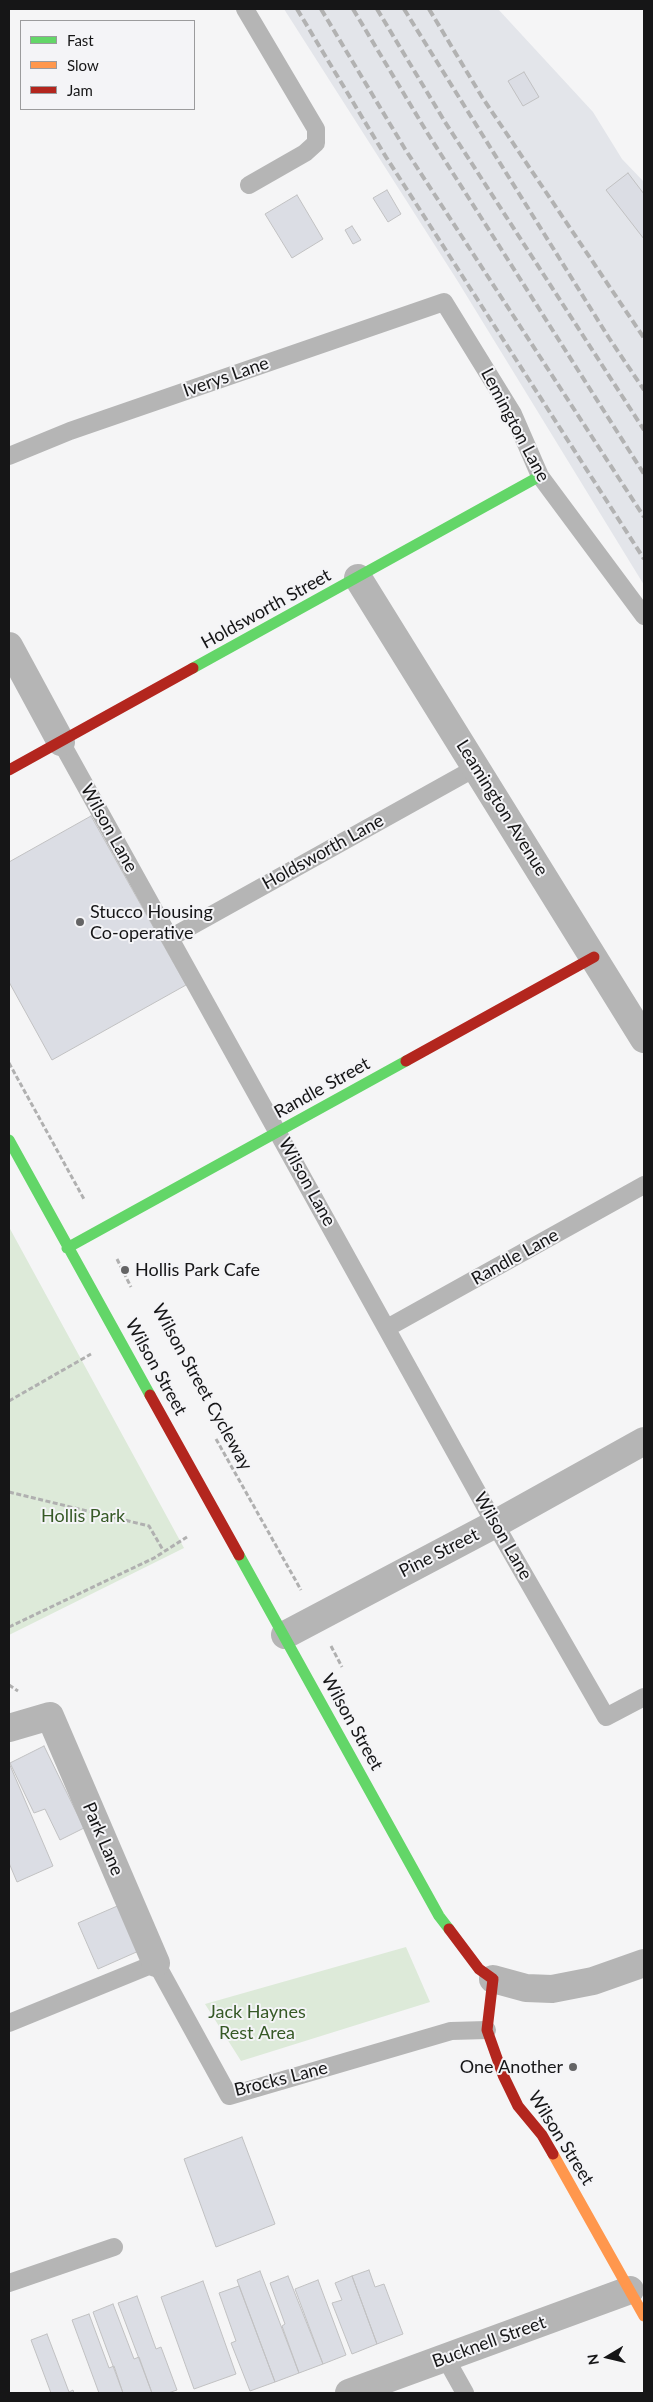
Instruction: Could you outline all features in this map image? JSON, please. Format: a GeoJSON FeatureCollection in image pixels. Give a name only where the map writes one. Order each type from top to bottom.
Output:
{"type":"FeatureCollection","features":[{"type":"Feature","properties":{"kind":"street","name":"Holdsworth Street"},"geometry":{"type":"LineString","coordinates":[[9,770],[540,476]]}},
{"type":"Feature","properties":{"kind":"street","name":"Leamington Avenue"},"geometry":{"type":"LineString","coordinates":[[358,578],[644,1039]]}},
{"type":"Feature","properties":{"kind":"street","name":"Wilson Lane"},"geometry":{"type":"LineString","coordinates":[[9,646],[62,742]]}},
{"type":"Feature","properties":{"kind":"street","name":"Randle Street"},"geometry":{"type":"LineString","coordinates":[[66,1248],[280,1132],[594,957]]}},
{"type":"Feature","properties":{"kind":"street","name":"Wilson Street"},"geometry":{"type":"LineString","coordinates":[[10,1147],[285,1635],[446,1927],[479,1969],[493,1979],[487,2030],[503,2075],[518,2106],[542,2135],[644,2316]]}},
{"type":"Feature","properties":{"kind":"street","name":"Pine Street"},"geometry":{"type":"LineString","coordinates":[[285,1635],[495,1524],[644,1441]]}},
{"type":"Feature","properties":{"kind":"street","name":"Park Lane"},"geometry":{"type":"LineString","coordinates":[[9,1728],[50,1716],[156,1963]]}},
{"type":"Feature","properties":{"kind":"street"},"geometry":{"type":"LineString","coordinates":[[493,1979],[526,1988],[552,1989],[593,1981],[644,1962]]}},
{"type":"Feature","properties":{"kind":"street","name":"Bucknell Street"},"geometry":{"type":"LineString","coordinates":[[348,2393],[446,2359],[630,2290]]}},
{"type":"Feature","properties":{"kind":"lane"},"geometry":{"type":"LineString","coordinates":[[246,9],[316,129],[316,143],[305,153],[249,185]]}},
{"type":"Feature","properties":{"kind":"lane","name":"Iverys Lane"},"geometry":{"type":"LineString","coordinates":[[9,456],[70,431],[444,302]]}},
{"type":"Feature","properties":{"kind":"lane","name":"Lemington Lane"},"geometry":{"type":"LineString","coordinates":[[444,302],[513,414],[540,476],[644,616]]}},
{"type":"Feature","properties":{"kind":"lane","name":"Wilson Lane"},"geometry":{"type":"LineString","coordinates":[[62,742],[280,1132],[495,1524],[606,1717],[644,1697]]}},
{"type":"Feature","properties":{"kind":"lane","name":"Holdsworth Lane"},"geometry":{"type":"LineString","coordinates":[[170,938],[477,767]]}},
{"type":"Feature","properties":{"kind":"lane","name":"Randle Lane"},"geometry":{"type":"LineString","coordinates":[[387,1328],[644,1185]]}},
{"type":"Feature","properties":{"kind":"lane"},"geometry":{"type":"LineString","coordinates":[[9,2023],[156,1963]]}},
{"type":"Feature","properties":{"kind":"lane","name":"Brocks Lane"},"geometry":{"type":"LineString","coordinates":[[156,1963],[229,2096],[451,2031],[487,2030]]}},
{"type":"Feature","properties":{"kind":"lane"},"geometry":{"type":"LineString","coordinates":[[9,2283],[114,2247]]}},
{"type":"Feature","properties":{"kind":"lane"},"geometry":{"type":"LineString","coordinates":[[446,2359],[466,2393]]}},
{"type":"Feature","properties":{"kind":"path","name":"Wilson Street Cycleway"},"geometry":{"type":"LineString","coordinates":[[9,1063],[132,1289]]}},
{"type":"Feature","properties":{"kind":"path"},"geometry":{"type":"LineString","coordinates":[[9,1401],[79,1360]]}},
{"type":"Feature","properties":{"kind":"path","name":"Wilson Street Cycleway"},"geometry":{"type":"LineString","coordinates":[[214,1436],[316,1617]]}},
{"type":"Feature","properties":{"kind":"path"},"geometry":{"type":"LineString","coordinates":[[9,1492],[149,1526],[163,1550]]}},
{"type":"Feature","properties":{"kind":"path"},"geometry":{"type":"LineString","coordinates":[[9,1627],[154,1558],[163,1550],[187,1537]]}},
{"type":"Feature","properties":{"kind":"shaded area"},"geometry":{"type":"Polygon","coordinates":[[[284,9],[498,9],[593,112],[622,159],[644,182],[644,585],[457,280],[284,9]]]}},
{"type":"Feature","properties":{"kind":"green space","name":"Hollis Park"},"geometry":{"type":"Polygon","coordinates":[[[9,1227],[184,1548],[9,1635],[9,1227]]]}},
{"type":"Feature","properties":{"kind":"green space","name":"Jack Haynes Rest Area"},"geometry":{"type":"Polygon","coordinates":[[[406,1947],[430,2002],[241,2061],[205,2004],[406,1947]]]}},
{"type":"Feature","properties":{"kind":"building"},"geometry":{"type":"Polygon","coordinates":[[[524,72],[539,97],[523,106],[508,81],[524,72]]]}},
{"type":"Feature","properties":{"kind":"building"},"geometry":{"type":"Polygon","coordinates":[[[628,173],[644,194],[644,239],[606,190],[628,173]]]}},
{"type":"Feature","properties":{"kind":"building"},"geometry":{"type":"Polygon","coordinates":[[[387,190],[401,214],[388,222],[373,198],[387,190]]]}},
{"type":"Feature","properties":{"kind":"building"},"geometry":{"type":"Polygon","coordinates":[[[297,195],[323,239],[292,258],[265,214],[297,195]]]}},
{"type":"Feature","properties":{"kind":"building"},"geometry":{"type":"Polygon","coordinates":[[[352,226],[361,240],[353,244],[345,230],[352,226]]]}},
{"type":"Feature","properties":{"kind":"building","name":"Stucco Housing Co-operative"},"geometry":{"type":"Polygon","coordinates":[[[91,816],[186,985],[52,1060],[9,982],[9,862],[91,816]]]}},
{"type":"Feature","properties":{"kind":"building"},"geometry":{"type":"Polygon","coordinates":[[[44,1746],[84,1828],[60,1840],[45,1809],[34,1813],[10,1763],[44,1746]]]}},
{"type":"Feature","properties":{"kind":"building"},"geometry":{"type":"Polygon","coordinates":[[[9,1763],[53,1866],[17,1882],[9,1863],[9,1763]]]}},
{"type":"Feature","properties":{"kind":"building"},"geometry":{"type":"Polygon","coordinates":[[[122,1904],[141,1950],[98,1969],[78,1923],[122,1904]]]}},
{"type":"Feature","properties":{"kind":"building"},"geometry":{"type":"Polygon","coordinates":[[[242,2137],[275,2224],[216,2247],[184,2159],[242,2137]]]}},
{"type":"Feature","properties":{"kind":"building"},"geometry":{"type":"Polygon","coordinates":[[[369,2270],[375,2287],[384,2284],[403,2334],[377,2344],[352,2276],[369,2270]]]}},
{"type":"Feature","properties":{"kind":"building"},"geometry":{"type":"Polygon","coordinates":[[[260,2271],[299,2373],[275,2382],[237,2280],[260,2271]]]}},
{"type":"Feature","properties":{"kind":"building"},"geometry":{"type":"Polygon","coordinates":[[[288,2276],[323,2364],[299,2373],[282,2326],[285,2324],[270,2283],[288,2276]]]}},
{"type":"Feature","properties":{"kind":"building"},"geometry":{"type":"Polygon","coordinates":[[[352,2276],[377,2344],[352,2354],[332,2303],[342,2300],[335,2283],[352,2276]]]}},
{"type":"Feature","properties":{"kind":"building"},"geometry":{"type":"Polygon","coordinates":[[[318,2280],[346,2355],[323,2364],[295,2289],[318,2280]]]}},
{"type":"Feature","properties":{"kind":"building"},"geometry":{"type":"Polygon","coordinates":[[[203,2281],[236,2374],[194,2389],[161,2297],[203,2281]]]}},
{"type":"Feature","properties":{"kind":"building"},"geometry":{"type":"Polygon","coordinates":[[[239,2286],[275,2382],[250,2391],[231,2343],[236,2341],[219,2293],[239,2286]]]}},
{"type":"Feature","properties":{"kind":"building"},"geometry":{"type":"Polygon","coordinates":[[[137,2296],[156,2349],[161,2347],[177,2390],[168,2393],[152,2393],[118,2303],[137,2296]]]}},
{"type":"Feature","properties":{"kind":"building"},"geometry":{"type":"Polygon","coordinates":[[[113,2304],[134,2359],[139,2357],[152,2393],[123,2393],[93,2312],[113,2304]]]}},
{"type":"Feature","properties":{"kind":"building"},"geometry":{"type":"Polygon","coordinates":[[[89,2314],[109,2368],[114,2366],[123,2393],[99,2393],[72,2320],[89,2314]]]}},
{"type":"Feature","properties":{"kind":"building"},"geometry":{"type":"Polygon","coordinates":[[[47,2334],[69,2392],[73,2390],[74,2393],[51,2393],[31,2340],[47,2334]]]}},
{"type":"Feature","properties":{"kind":"railway"},"geometry":{"type":"LineString","coordinates":[[297,9],[386,157],[644,559]]}},
{"type":"Feature","properties":{"kind":"railway"},"geometry":{"type":"LineString","coordinates":[[321,9],[405,149],[644,517]]}},
{"type":"Feature","properties":{"kind":"railway"},"geometry":{"type":"LineString","coordinates":[[353,9],[428,134],[644,474]]}},
{"type":"Feature","properties":{"kind":"railway"},"geometry":{"type":"LineString","coordinates":[[377,9],[445,122],[644,430]]}},
{"type":"Feature","properties":{"kind":"railway"},"geometry":{"type":"LineString","coordinates":[[404,9],[609,338],[644,390]]}},
{"type":"Feature","properties":{"kind":"railway"},"geometry":{"type":"LineString","coordinates":[[429,9],[482,97],[644,338]]}},
{"type":"Feature","properties":{"kind":"traffic: fast"},"geometry":{"type":"LineString","coordinates":[[193,668],[540,476]]}},
{"type":"Feature","properties":{"kind":"traffic: fast"},"geometry":{"type":"LineString","coordinates":[[67,1248],[406,1061]]}},
{"type":"Feature","properties":{"kind":"traffic: fast"},"geometry":{"type":"LineString","coordinates":[[9,1140],[150,1395]]}},
{"type":"Feature","properties":{"kind":"traffic: fast"},"geometry":{"type":"LineString","coordinates":[[239,1555],[439,1916],[449,1929]]}},
{"type":"Feature","properties":{"kind":"traffic: slow"},"geometry":{"type":"LineString","coordinates":[[553,2154],[644,2316]]}},
{"type":"Feature","properties":{"kind":"traffic: jam"},"geometry":{"type":"LineString","coordinates":[[9,770],[193,668]]}},
{"type":"Feature","properties":{"kind":"traffic: jam"},"geometry":{"type":"LineString","coordinates":[[406,1061],[594,957]]}},
{"type":"Feature","properties":{"kind":"traffic: jam"},"geometry":{"type":"LineString","coordinates":[[150,1395],[239,1555]]}},
{"type":"Feature","properties":{"kind":"traffic: jam"},"geometry":{"type":"LineString","coordinates":[[449,1929],[479,1969],[493,1979],[487,2030],[503,2075],[518,2106],[542,2135],[553,2154]]}},
{"type":"Feature","properties":{"kind":"place","name":"Stucco Housing Co-operative"},"geometry":{"type":"Point","coordinates":[80,922]}},
{"type":"Feature","properties":{"kind":"place","name":"Hollis Park Cafe"},"geometry":{"type":"Point","coordinates":[125,1270]}},
{"type":"Feature","properties":{"kind":"place","name":"One Another"},"geometry":{"type":"Point","coordinates":[573,2067]}}]}
